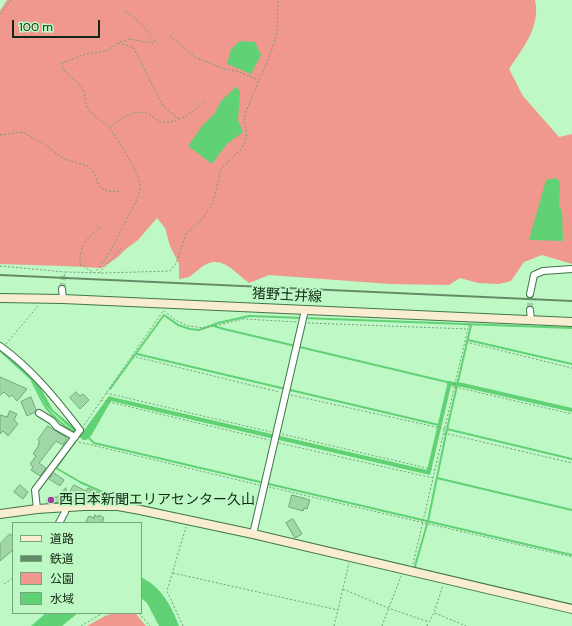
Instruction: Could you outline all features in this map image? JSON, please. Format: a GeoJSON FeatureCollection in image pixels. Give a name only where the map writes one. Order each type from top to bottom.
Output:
{"type":"FeatureCollection","features":[{"type":"Feature","properties":{"kind":"street"},"geometry":{"type":"LineString","coordinates":[[530,294],[534,275],[543,271],[572,269]]}},
{"type":"Feature","properties":{"kind":"street"},"geometry":{"type":"LineString","coordinates":[[62,289],[63,299]]}},
{"type":"Feature","properties":{"kind":"street","name":"猪野土井線"},"geometry":{"type":"LineString","coordinates":[[0,298],[45,298],[572,322]]}},
{"type":"Feature","properties":{"kind":"street"},"geometry":{"type":"LineString","coordinates":[[253,534],[305,310]]}},
{"type":"Feature","properties":{"kind":"street"},"geometry":{"type":"LineString","coordinates":[[530,310],[531,321]]}},
{"type":"Feature","properties":{"kind":"street"},"geometry":{"type":"LineString","coordinates":[[1,347],[27,368],[50,392],[76,436]]}},
{"type":"Feature","properties":{"kind":"street"},"geometry":{"type":"LineString","coordinates":[[39,413],[52,421],[57,427],[76,436]]}},
{"type":"Feature","properties":{"kind":"street"},"geometry":{"type":"LineString","coordinates":[[37,510],[35,490],[76,436]]}},
{"type":"Feature","properties":{"kind":"street"},"geometry":{"type":"LineString","coordinates":[[0,514],[66,507],[118,506],[188,519],[572,609]]}},
{"type":"Feature","properties":{"kind":"street"},"geometry":{"type":"LineString","coordinates":[[60,522],[66,507]]}},
{"type":"Feature","properties":{"kind":"path"},"geometry":{"type":"LineString","coordinates":[[0,14],[11,0]]}},
{"type":"Feature","properties":{"kind":"path"},"geometry":{"type":"LineString","coordinates":[[0,266],[94,273],[170,271],[175,266],[186,234],[203,218],[213,203],[221,169],[241,149],[246,140],[247,134],[244,120],[246,111],[271,52],[277,33],[278,0]]}},
{"type":"Feature","properties":{"kind":"path"},"geometry":{"type":"LineString","coordinates":[[94,273],[111,252],[140,187],[134,169],[110,128],[87,108],[82,88],[66,73],[62,63],[85,54],[104,51],[128,39],[153,43],[155,41],[141,23],[124,10]]}},
{"type":"Feature","properties":{"kind":"path"},"geometry":{"type":"LineString","coordinates":[[170,36],[195,57],[224,69],[237,71],[259,80]]}},
{"type":"Feature","properties":{"kind":"path"},"geometry":{"type":"LineString","coordinates":[[118,43],[133,47],[163,106],[173,116],[180,119]]}},
{"type":"Feature","properties":{"kind":"path"},"geometry":{"type":"LineString","coordinates":[[110,128],[114,124],[132,114],[138,113],[146,113],[162,122],[180,119],[195,110],[205,101]]}},
{"type":"Feature","properties":{"kind":"path"},"geometry":{"type":"LineString","coordinates":[[0,135],[22,132],[44,144],[64,159],[88,166],[94,172],[101,188],[122,192]]}},
{"type":"Feature","properties":{"kind":"path"},"geometry":{"type":"LineString","coordinates":[[94,273],[80,264],[80,255],[82,246],[100,227]]}},
{"type":"Feature","properties":{"kind":"path"},"geometry":{"type":"LineString","coordinates":[[99,273],[122,248]]}},
{"type":"Feature","properties":{"kind":"path"},"geometry":{"type":"LineString","coordinates":[[64,276],[66,272]]}},
{"type":"Feature","properties":{"kind":"path"},"geometry":{"type":"LineString","coordinates":[[1,347],[45,298]]}},
{"type":"Feature","properties":{"kind":"path"},"geometry":{"type":"LineString","coordinates":[[168,304],[76,436],[264,486],[572,557]]}},
{"type":"Feature","properties":{"kind":"path"},"geometry":{"type":"LineString","coordinates":[[163,311],[175,320],[188,326],[205,328],[244,319],[468,329]]}},
{"type":"Feature","properties":{"kind":"path"},"geometry":{"type":"LineString","coordinates":[[382,626],[388,608],[407,570],[422,523],[471,318]]}},
{"type":"Feature","properties":{"kind":"path"},"geometry":{"type":"LineString","coordinates":[[465,341],[572,368]]}},
{"type":"Feature","properties":{"kind":"path"},"geometry":{"type":"LineString","coordinates":[[132,356],[285,394],[445,429]]}},
{"type":"Feature","properties":{"kind":"path"},"geometry":{"type":"LineString","coordinates":[[454,387],[572,414]]}},
{"type":"Feature","properties":{"kind":"path"},"geometry":{"type":"LineString","coordinates":[[101,400],[111,402]]}},
{"type":"Feature","properties":{"kind":"path"},"geometry":{"type":"LineString","coordinates":[[444,433],[572,463]]}},
{"type":"Feature","properties":{"kind":"path"},"geometry":{"type":"LineString","coordinates":[[183,626],[168,591],[188,519]]}},
{"type":"Feature","properties":{"kind":"path"},"geometry":{"type":"LineString","coordinates":[[334,626],[351,557]]}},
{"type":"Feature","properties":{"kind":"path"},"geometry":{"type":"LineString","coordinates":[[173,573],[338,610]]}},
{"type":"Feature","properties":{"kind":"path"},"geometry":{"type":"LineString","coordinates":[[4,584],[12,579]]}},
{"type":"Feature","properties":{"kind":"path"},"geometry":{"type":"LineString","coordinates":[[427,626],[434,612],[445,579]]}},
{"type":"Feature","properties":{"kind":"path"},"geometry":{"type":"LineString","coordinates":[[343,589],[388,608],[428,622]]}},
{"type":"Feature","properties":{"kind":"path"},"geometry":{"type":"LineString","coordinates":[[434,612],[466,626]]}},
{"type":"Feature","properties":{"kind":"path"},"geometry":{"type":"LineString","coordinates":[[81,626],[101,614]]}},
{"type":"Feature","properties":{"kind":"path"},"geometry":{"type":"LineString","coordinates":[[141,614],[150,626]]}},
{"type":"Feature","properties":{"kind":"green space"},"geometry":{"type":"Polygon","coordinates":[[[7,0],[535,0],[535,19],[530,36],[509,69],[523,96],[559,137],[572,134],[572,264],[542,255],[524,262],[511,281],[499,284],[478,283],[460,278],[449,285],[390,284],[269,275],[249,283],[231,268],[219,262],[212,262],[190,276],[179,279],[179,264],[170,246],[165,228],[157,218],[138,240],[102,268],[0,264],[0,11],[7,0]]]}},
{"type":"Feature","properties":{"kind":"green space"},"geometry":{"type":"Polygon","coordinates":[[[111,614],[136,614],[146,626],[87,626],[111,614]]]}},
{"type":"Feature","properties":{"kind":"water"},"geometry":{"type":"Polygon","coordinates":[[[240,41],[255,42],[261,55],[251,74],[227,64],[231,49],[240,41]]]}},
{"type":"Feature","properties":{"kind":"water"},"geometry":{"type":"Polygon","coordinates":[[[237,86],[240,93],[238,120],[243,132],[227,144],[212,164],[188,146],[202,126],[214,114],[221,101],[237,86]]]}},
{"type":"Feature","properties":{"kind":"water"},"geometry":{"type":"Polygon","coordinates":[[[556,178],[560,182],[559,206],[562,211],[563,241],[529,240],[546,180],[556,178]]]}},
{"type":"Feature","properties":{"kind":"water"},"geometry":{"type":"Polygon","coordinates":[[[0,348],[31,375],[40,387],[53,410],[77,430],[81,431],[85,429],[109,396],[427,470],[448,381],[463,383],[572,408],[572,412],[462,387],[451,386],[430,475],[111,401],[91,436],[86,440],[83,440],[46,406],[34,383],[0,352],[0,348]]]}},
{"type":"Feature","properties":{"kind":"water"},"geometry":{"type":"Polygon","coordinates":[[[142,578],[155,586],[165,598],[173,611],[179,626],[159,626],[147,603],[142,599],[142,578]]]}},
{"type":"Feature","properties":{"kind":"water"},"geometry":{"type":"Polygon","coordinates":[[[45,614],[77,614],[62,626],[31,626],[45,614]]]}},
{"type":"Feature","properties":{"kind":"building"},"geometry":{"type":"Polygon","coordinates":[[[0,377],[27,389],[17,401],[12,395],[9,397],[4,392],[0,395],[0,377]]]}},
{"type":"Feature","properties":{"kind":"building"},"geometry":{"type":"Polygon","coordinates":[[[76,392],[80,396],[83,394],[89,400],[80,409],[70,398],[76,392]]]}},
{"type":"Feature","properties":{"kind":"building"},"geometry":{"type":"Polygon","coordinates":[[[31,397],[36,410],[27,416],[21,402],[31,397]]]}},
{"type":"Feature","properties":{"kind":"building"},"geometry":{"type":"Polygon","coordinates":[[[10,411],[17,414],[14,420],[18,424],[8,436],[3,431],[0,434],[0,415],[7,417],[10,411]]]}},
{"type":"Feature","properties":{"kind":"building"},"geometry":{"type":"Polygon","coordinates":[[[48,426],[67,438],[63,445],[56,441],[39,463],[46,468],[40,476],[31,470],[33,467],[30,464],[36,456],[33,454],[39,445],[38,444],[40,442],[38,440],[48,426]]]}},
{"type":"Feature","properties":{"kind":"building"},"geometry":{"type":"Polygon","coordinates":[[[54,473],[64,480],[60,486],[49,479],[54,473]]]}},
{"type":"Feature","properties":{"kind":"building"},"geometry":{"type":"Polygon","coordinates":[[[20,485],[28,492],[23,499],[14,492],[20,485]]]}},
{"type":"Feature","properties":{"kind":"building"},"geometry":{"type":"Polygon","coordinates":[[[74,485],[86,491],[88,488],[106,496],[104,500],[100,498],[99,500],[93,498],[92,500],[82,495],[81,497],[70,492],[74,485]]]}},
{"type":"Feature","properties":{"kind":"building"},"geometry":{"type":"Polygon","coordinates":[[[66,488],[66,502],[47,503],[47,498],[57,497],[66,488]]]}},
{"type":"Feature","properties":{"kind":"building"},"geometry":{"type":"Polygon","coordinates":[[[292,495],[310,500],[307,509],[304,508],[303,511],[289,507],[292,495]]]}},
{"type":"Feature","properties":{"kind":"building"},"geometry":{"type":"Polygon","coordinates":[[[95,515],[98,517],[99,515],[104,518],[102,522],[86,521],[89,516],[94,518],[95,515]]]}},
{"type":"Feature","properties":{"kind":"building"},"geometry":{"type":"Polygon","coordinates":[[[293,519],[302,534],[295,538],[286,523],[293,519]]]}},
{"type":"Feature","properties":{"kind":"building"},"geometry":{"type":"Polygon","coordinates":[[[10,534],[12,536],[12,551],[0,561],[0,544],[10,534]]]}},
{"type":"Feature","properties":{"kind":"waterway"},"geometry":{"type":"LineString","coordinates":[[110,389],[164,315],[178,325],[199,330],[218,323],[249,316],[572,328]]}},
{"type":"Feature","properties":{"kind":"waterway"},"geometry":{"type":"LineString","coordinates":[[416,569],[415,566],[428,521],[471,325]]}},
{"type":"Feature","properties":{"kind":"waterway"},"geometry":{"type":"LineString","coordinates":[[214,326],[447,382],[449,384]]}},
{"type":"Feature","properties":{"kind":"waterway"},"geometry":{"type":"LineString","coordinates":[[468,340],[572,364]]}},
{"type":"Feature","properties":{"kind":"waterway"},"geometry":{"type":"LineString","coordinates":[[137,354],[439,425]]}},
{"type":"Feature","properties":{"kind":"waterway"},"geometry":{"type":"LineString","coordinates":[[32,381],[47,409],[65,426],[76,433]]}},
{"type":"Feature","properties":{"kind":"waterway"},"geometry":{"type":"LineString","coordinates":[[447,429],[572,459]]}},
{"type":"Feature","properties":{"kind":"waterway"},"geometry":{"type":"LineString","coordinates":[[80,435],[56,468],[80,482],[122,501],[164,511]]}},
{"type":"Feature","properties":{"kind":"waterway"},"geometry":{"type":"LineString","coordinates":[[87,436],[94,443],[572,555]]}},
{"type":"Feature","properties":{"kind":"waterway"},"geometry":{"type":"LineString","coordinates":[[437,478],[572,510]]}},
{"type":"Feature","properties":{"kind":"tunnel"},"geometry":{"type":"LineString","coordinates":[[62,289],[64,276]]}},
{"type":"Feature","properties":{"kind":"tunnel"},"geometry":{"type":"LineString","coordinates":[[530,294],[530,310]]}},
{"type":"Feature","properties":{"kind":"railway"},"geometry":{"type":"LineString","coordinates":[[0,275],[572,301]]}},
{"type":"Feature","properties":{"kind":"place","name":"西日本新聞エリアセンター久山"},"geometry":{"type":"Point","coordinates":[51,500]}}]}
